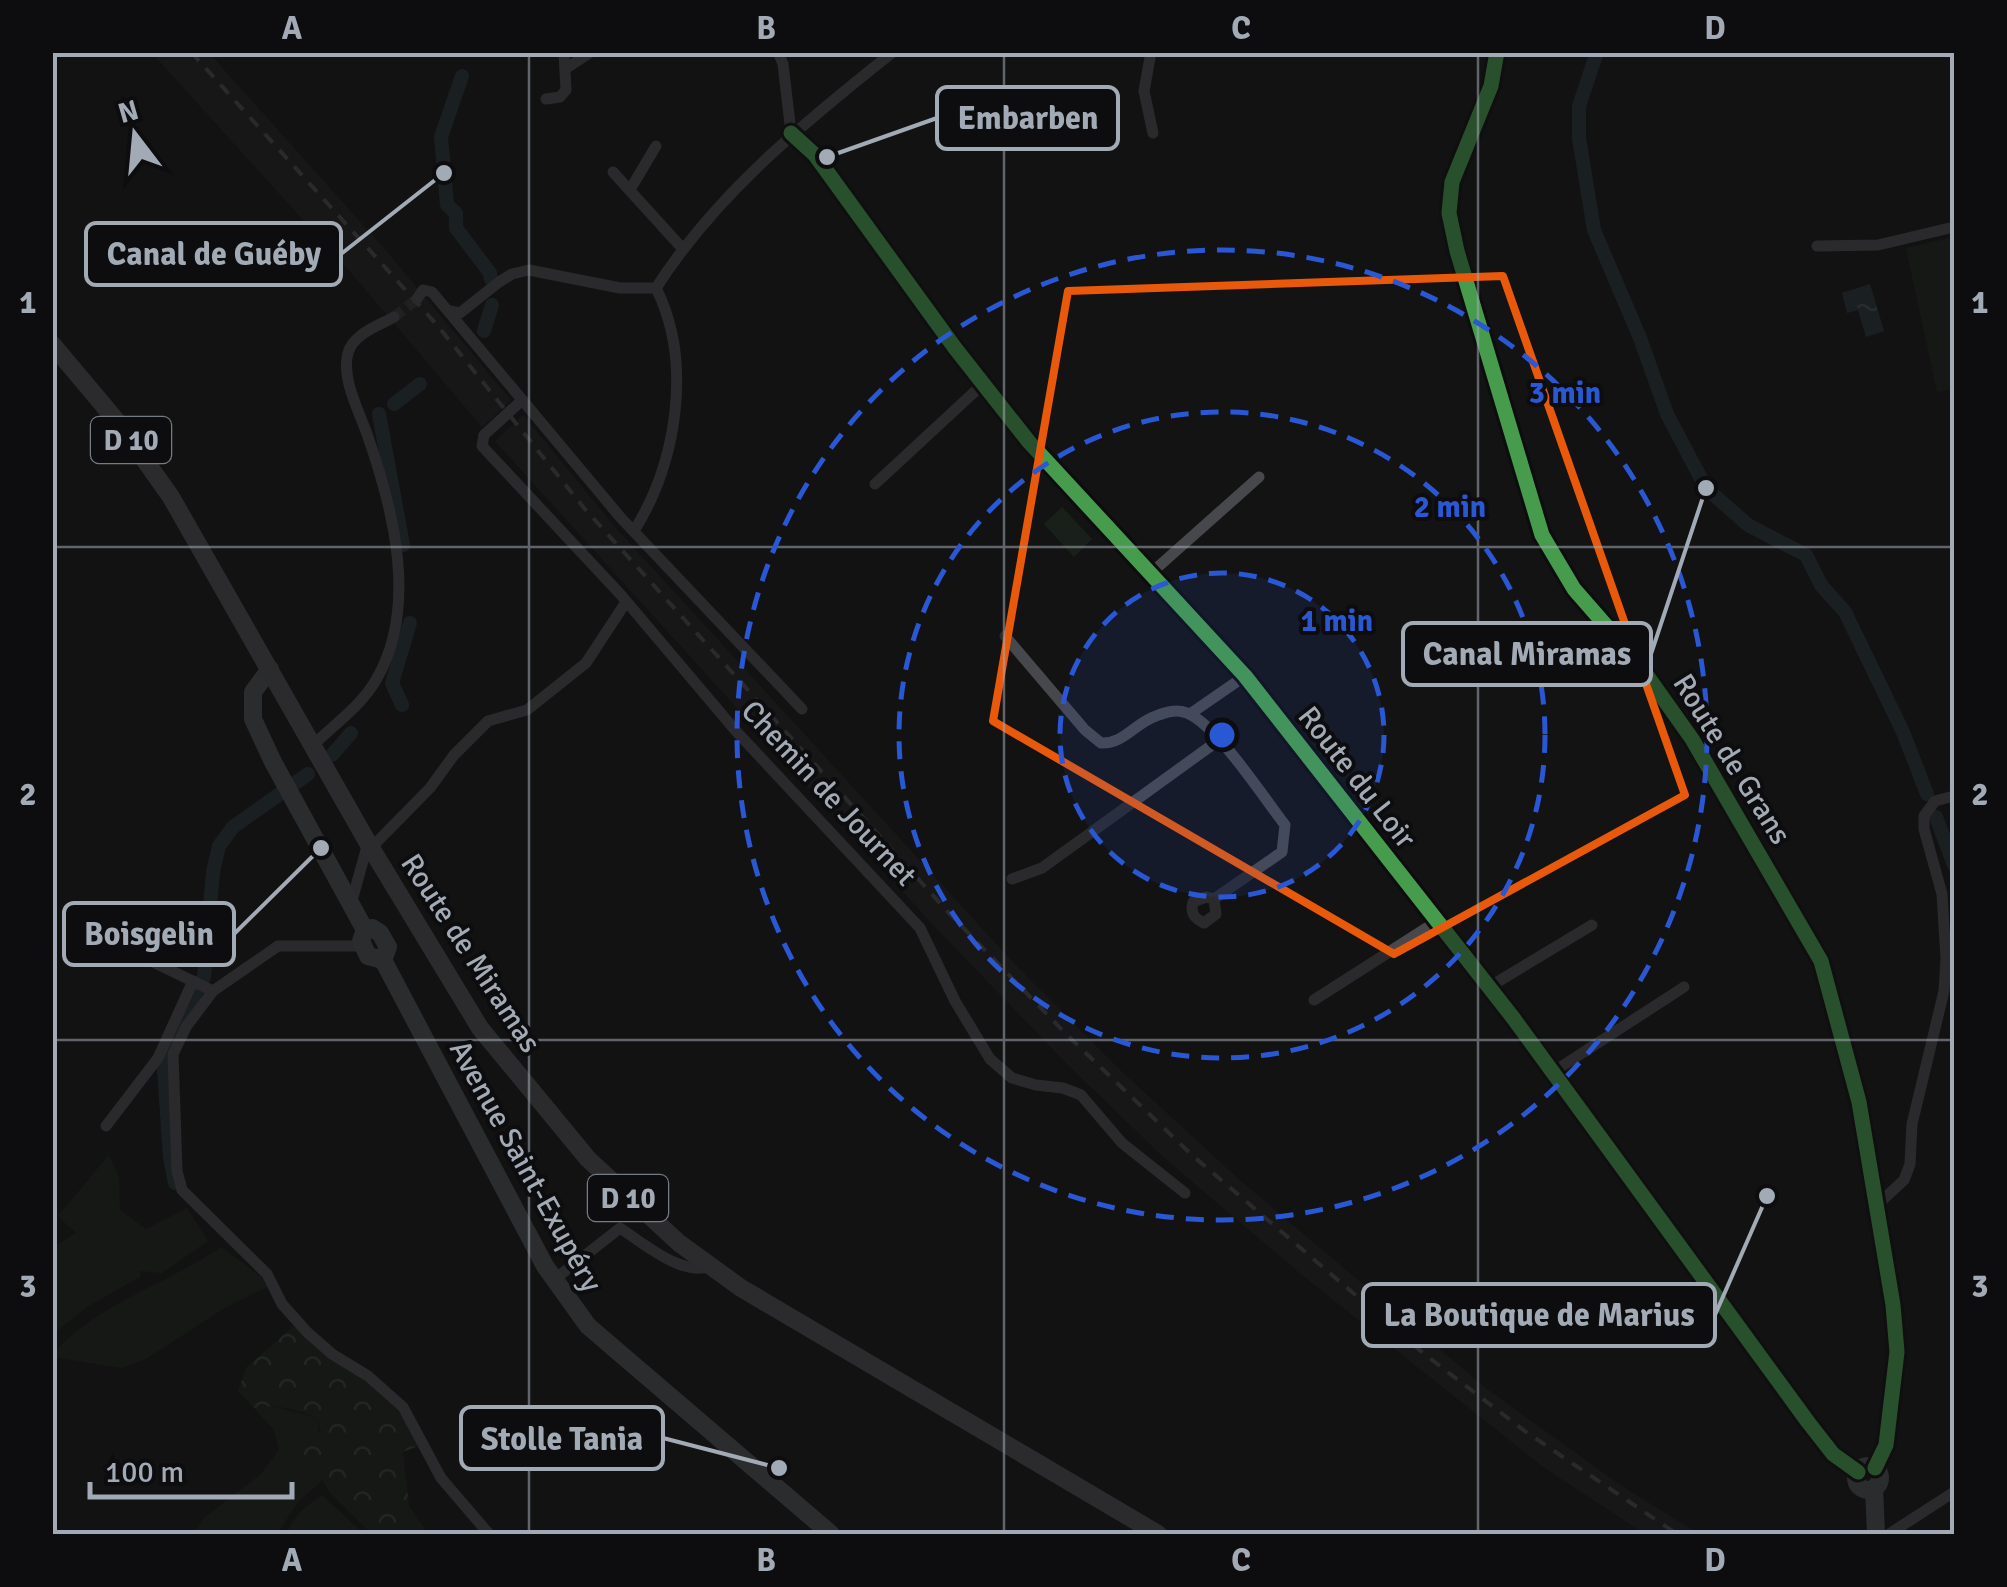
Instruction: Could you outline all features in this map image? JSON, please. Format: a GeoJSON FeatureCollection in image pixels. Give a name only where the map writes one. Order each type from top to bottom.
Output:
{"type":"FeatureCollection","features":[{"type":"Feature","properties":{"kind":"main road","name":"Route de Miramas"},"geometry":{"type":"LineString","coordinates":[[52,344],[120,425],[172,497],[369,845],[480,1028],[588,1159],[642,1210],[711,1266],[786,1316],[1158,1534]]}},
{"type":"Feature","properties":{"kind":"street"},"geometry":{"type":"LineString","coordinates":[[546,100],[560,97],[566,90],[564,52]]}},
{"type":"Feature","properties":{"kind":"street"},"geometry":{"type":"LineString","coordinates":[[566,69],[591,52]]}},
{"type":"Feature","properties":{"kind":"street"},"geometry":{"type":"LineString","coordinates":[[778,52],[783,64],[790,133]]}},
{"type":"Feature","properties":{"kind":"street"},"geometry":{"type":"LineString","coordinates":[[634,531],[656,482],[671,433],[678,377],[656,288],[682,248],[790,133],[893,52]]}},
{"type":"Feature","properties":{"kind":"street"},"geometry":{"type":"LineString","coordinates":[[1151,52],[1144,91],[1153,133]]}},
{"type":"Feature","properties":{"kind":"street","name":"Route de Grans"},"geometry":{"type":"LineString","coordinates":[[1496,52],[1491,86],[1452,182],[1449,213],[1542,535],[1574,588],[1636,660],[1692,739],[1821,961],[1859,1102],[1893,1305],[1897,1352],[1886,1445],[1866,1470],[1880,1479],[1874,1488],[1876,1534]]}},
{"type":"Feature","properties":{"kind":"street","name":"Route du Loir"},"geometry":{"type":"LineString","coordinates":[[790,133],[815,155],[1029,442],[1244,676],[1553,1072],[1832,1454],[1866,1470]]}},
{"type":"Feature","properties":{"kind":"street"},"geometry":{"type":"LineString","coordinates":[[631,188],[656,146]]}},
{"type":"Feature","properties":{"kind":"street"},"geometry":{"type":"LineString","coordinates":[[613,172],[682,248]]}},
{"type":"Feature","properties":{"kind":"street"},"geometry":{"type":"LineString","coordinates":[[1817,246],[1878,245],[1954,228]]}},
{"type":"Feature","properties":{"kind":"street"},"geometry":{"type":"LineString","coordinates":[[417,299],[423,290],[432,292],[450,311],[460,312],[512,274],[529,270],[620,288],[656,288]]}},
{"type":"Feature","properties":{"kind":"street","name":"Chemin de Journet"},"geometry":{"type":"LineString","coordinates":[[450,311],[521,402],[634,531],[802,709]]}},
{"type":"Feature","properties":{"kind":"street"},"geometry":{"type":"LineString","coordinates":[[312,746],[370,690],[394,636],[398,592],[395,546],[382,478],[346,370],[349,348],[355,340],[394,316]]}},
{"type":"Feature","properties":{"kind":"street"},"geometry":{"type":"LineString","coordinates":[[875,484],[983,384]]}},
{"type":"Feature","properties":{"kind":"street","name":"Chemin de Journet"},"geometry":{"type":"LineString","coordinates":[[521,402],[484,435],[482,446],[626,602],[735,730],[920,928],[955,1000],[990,1059],[1012,1078],[1081,1095],[1122,1144],[1185,1193]]}},
{"type":"Feature","properties":{"kind":"street"},"geometry":{"type":"LineString","coordinates":[[1150,574],[1258,477]]}},
{"type":"Feature","properties":{"kind":"street"},"geometry":{"type":"LineString","coordinates":[[351,904],[369,845],[430,788],[488,721],[527,710],[586,663],[626,602]]}},
{"type":"Feature","properties":{"kind":"street"},"geometry":{"type":"LineString","coordinates":[[1004,636],[1085,730],[1101,743],[1120,740],[1147,719],[1178,711],[1206,724],[1219,740],[1285,824],[1282,852],[1214,900]]}},
{"type":"Feature","properties":{"kind":"street"},"geometry":{"type":"LineString","coordinates":[[270,669],[253,692],[254,719],[351,904],[364,938],[278,946],[213,990],[186,1027],[173,1054],[177,1171],[182,1190],[267,1274],[282,1304],[307,1332],[403,1407],[441,1478],[489,1534]]}},
{"type":"Feature","properties":{"kind":"street"},"geometry":{"type":"LineString","coordinates":[[1190,714],[1244,676]]}},
{"type":"Feature","properties":{"kind":"street"},"geometry":{"type":"LineString","coordinates":[[1012,879],[1042,868],[1219,740]]}},
{"type":"Feature","properties":{"kind":"street"},"geometry":{"type":"LineString","coordinates":[[1876,1206],[1904,1180],[1910,1164],[1912,1124],[1944,991],[1942,894],[1924,816],[1934,801],[1954,796]]}},
{"type":"Feature","properties":{"kind":"street"},"geometry":{"type":"LineString","coordinates":[[1314,1000],[1436,922]]}},
{"type":"Feature","properties":{"kind":"street"},"geometry":{"type":"LineString","coordinates":[[75,924],[213,990]]}},
{"type":"Feature","properties":{"kind":"street"},"geometry":{"type":"LineString","coordinates":[[1489,988],[1592,926]]}},
{"type":"Feature","properties":{"kind":"street","name":"Avenue Saint-Exupéry"},"geometry":{"type":"LineString","coordinates":[[364,938],[372,928],[380,933],[388,947],[383,960],[554,1279],[588,1326],[831,1534]]}},
{"type":"Feature","properties":{"kind":"street"},"geometry":{"type":"LineString","coordinates":[[106,1126],[158,1058],[193,981]]}},
{"type":"Feature","properties":{"kind":"street"},"geometry":{"type":"LineString","coordinates":[[1553,1072],[1684,987]]}},
{"type":"Feature","properties":{"kind":"street"},"geometry":{"type":"LineString","coordinates":[[554,1279],[620,1228],[684,1265],[701,1270],[711,1266]]}},
{"type":"Feature","properties":{"kind":"street"},"geometry":{"type":"LineString","coordinates":[[1889,1534],[1954,1492]]}},
{"type":"Feature","properties":{"kind":"highlighted area"},"geometry":{"type":"Polygon","coordinates":[[[1503,276],[1685,795],[1394,954],[993,721],[1068,291],[1503,276]]]}},
{"type":"Feature","properties":{"kind":"shaded area"},"geometry":{"type":"Polygon","coordinates":[[[152,53],[209,53],[383,247],[511,400],[482,427],[352,274],[152,53]]]}},
{"type":"Feature","properties":{"kind":"shaded area"},"geometry":{"type":"Polygon","coordinates":[[[523,415],[616,528],[1010,959],[1118,1068],[1242,1182],[1487,1389],[1619,1484],[1699,1534],[1645,1534],[1543,1467],[1302,1275],[1162,1156],[935,927],[495,441],[523,415]]]}},
{"type":"Feature","properties":{"kind":"green space"},"geometry":{"type":"Polygon","coordinates":[[[1954,237],[1954,389],[1937,392],[1906,248],[1954,237]]]}},
{"type":"Feature","properties":{"kind":"green space"},"geometry":{"type":"Polygon","coordinates":[[[1062,507],[1092,539],[1074,557],[1044,524],[1062,507]]]}},
{"type":"Feature","properties":{"kind":"green space"},"geometry":{"type":"Polygon","coordinates":[[[109,1155],[119,1177],[120,1210],[146,1229],[187,1208],[208,1241],[162,1273],[140,1271],[140,1277],[87,1307],[53,1334],[53,1247],[76,1233],[58,1216],[109,1155]]]}},
{"type":"Feature","properties":{"kind":"green space"},"geometry":{"type":"Polygon","coordinates":[[[221,1247],[261,1277],[267,1287],[226,1307],[146,1359],[121,1368],[53,1357],[92,1320],[221,1247]]]}},
{"type":"Feature","properties":{"kind":"green space"},"geometry":{"type":"Polygon","coordinates":[[[295,1325],[383,1394],[410,1428],[418,1446],[403,1452],[409,1506],[428,1534],[372,1534],[330,1493],[301,1454],[321,1431],[316,1417],[278,1407],[254,1408],[238,1391],[246,1368],[295,1325]]]}},
{"type":"Feature","properties":{"kind":"green space"},"geometry":{"type":"Polygon","coordinates":[[[266,1405],[316,1417],[322,1481],[298,1502],[277,1534],[192,1534],[205,1517],[260,1475],[279,1450],[274,1430],[254,1408],[266,1405]]]}},
{"type":"Feature","properties":{"kind":"green space"},"geometry":{"type":"Polygon","coordinates":[[[322,1495],[364,1534],[287,1534],[292,1522],[322,1495]]]}},
{"type":"Feature","properties":{"kind":"water"},"geometry":{"type":"Polygon","coordinates":[[[1870,284],[1884,331],[1866,337],[1858,310],[1847,313],[1842,293],[1870,284]]]}},
{"type":"Feature","properties":{"kind":"waterway"},"geometry":{"type":"LineString","coordinates":[[1597,52],[1579,106],[1579,138],[1594,230],[1667,414],[1706,488],[1748,525],[1806,555],[1821,585],[1845,612],[1903,732],[1927,794]]}},
{"type":"Feature","properties":{"kind":"waterway"},"geometry":{"type":"LineString","coordinates":[[462,76],[441,137],[447,205],[456,213],[456,228],[491,279]]}},
{"type":"Feature","properties":{"kind":"waterway"},"geometry":{"type":"LineString","coordinates":[[484,331],[492,305]]}},
{"type":"Feature","properties":{"kind":"waterway"},"geometry":{"type":"LineString","coordinates":[[394,404],[420,384]]}},
{"type":"Feature","properties":{"kind":"waterway"},"geometry":{"type":"LineString","coordinates":[[379,414],[403,545]]}},
{"type":"Feature","properties":{"kind":"waterway"},"geometry":{"type":"LineString","coordinates":[[402,705],[392,683],[410,623]]}},
{"type":"Feature","properties":{"kind":"waterway"},"geometry":{"type":"LineString","coordinates":[[332,755],[351,733]]}},
{"type":"Feature","properties":{"kind":"waterway"},"geometry":{"type":"LineString","coordinates":[[175,1183],[163,1055],[204,977],[213,872],[219,846],[233,827],[308,774]]}},
{"type":"Feature","properties":{"kind":"waterway"},"geometry":{"type":"LineString","coordinates":[[1936,817],[1954,865]]}},
{"type":"Feature","properties":{"kind":"tunnel"},"geometry":{"type":"LineString","coordinates":[[394,317],[417,299]]}},
{"type":"Feature","properties":{"kind":"railway"},"geometry":{"type":"LineString","coordinates":[[191,52],[437,325],[584,508],[948,912],[1066,1034],[1192,1155],[1423,1353],[1526,1432],[1677,1534]]}},
{"type":"Feature","properties":{"kind":"cycle path"},"geometry":{"type":"LineString","coordinates":[[1497,52],[1491,86],[1452,182],[1449,213],[1457,251],[1542,535],[1574,589],[1636,660],[1692,739],[1821,961],[1859,1102],[1893,1305],[1897,1352],[1886,1445],[1875,1468]]}},
{"type":"Feature","properties":{"kind":"cycle path"},"geometry":{"type":"LineString","coordinates":[[791,133],[815,155],[955,348],[1029,442],[1245,676],[1514,1019],[1808,1422],[1833,1454],[1858,1472]]}},
{"type":"Feature","properties":{"kind":"place","name":"Embarben"},"geometry":{"type":"Point","coordinates":[827,157]}},
{"type":"Feature","properties":{"kind":"place","name":"Canal de Guéby"},"geometry":{"type":"Point","coordinates":[444,173]}},
{"type":"Feature","properties":{"kind":"place","name":"Canal Miramas"},"geometry":{"type":"Point","coordinates":[1706,488]}},
{"type":"Feature","properties":{"kind":"place","name":"Boisgelin"},"geometry":{"type":"Point","coordinates":[321,848]}},
{"type":"Feature","properties":{"kind":"place","name":"La Boutique de Marius"},"geometry":{"type":"Point","coordinates":[1767,1196]}},
{"type":"Feature","properties":{"kind":"place","name":"Stolle Tania"},"geometry":{"type":"Point","coordinates":[779,1468]}}]}
